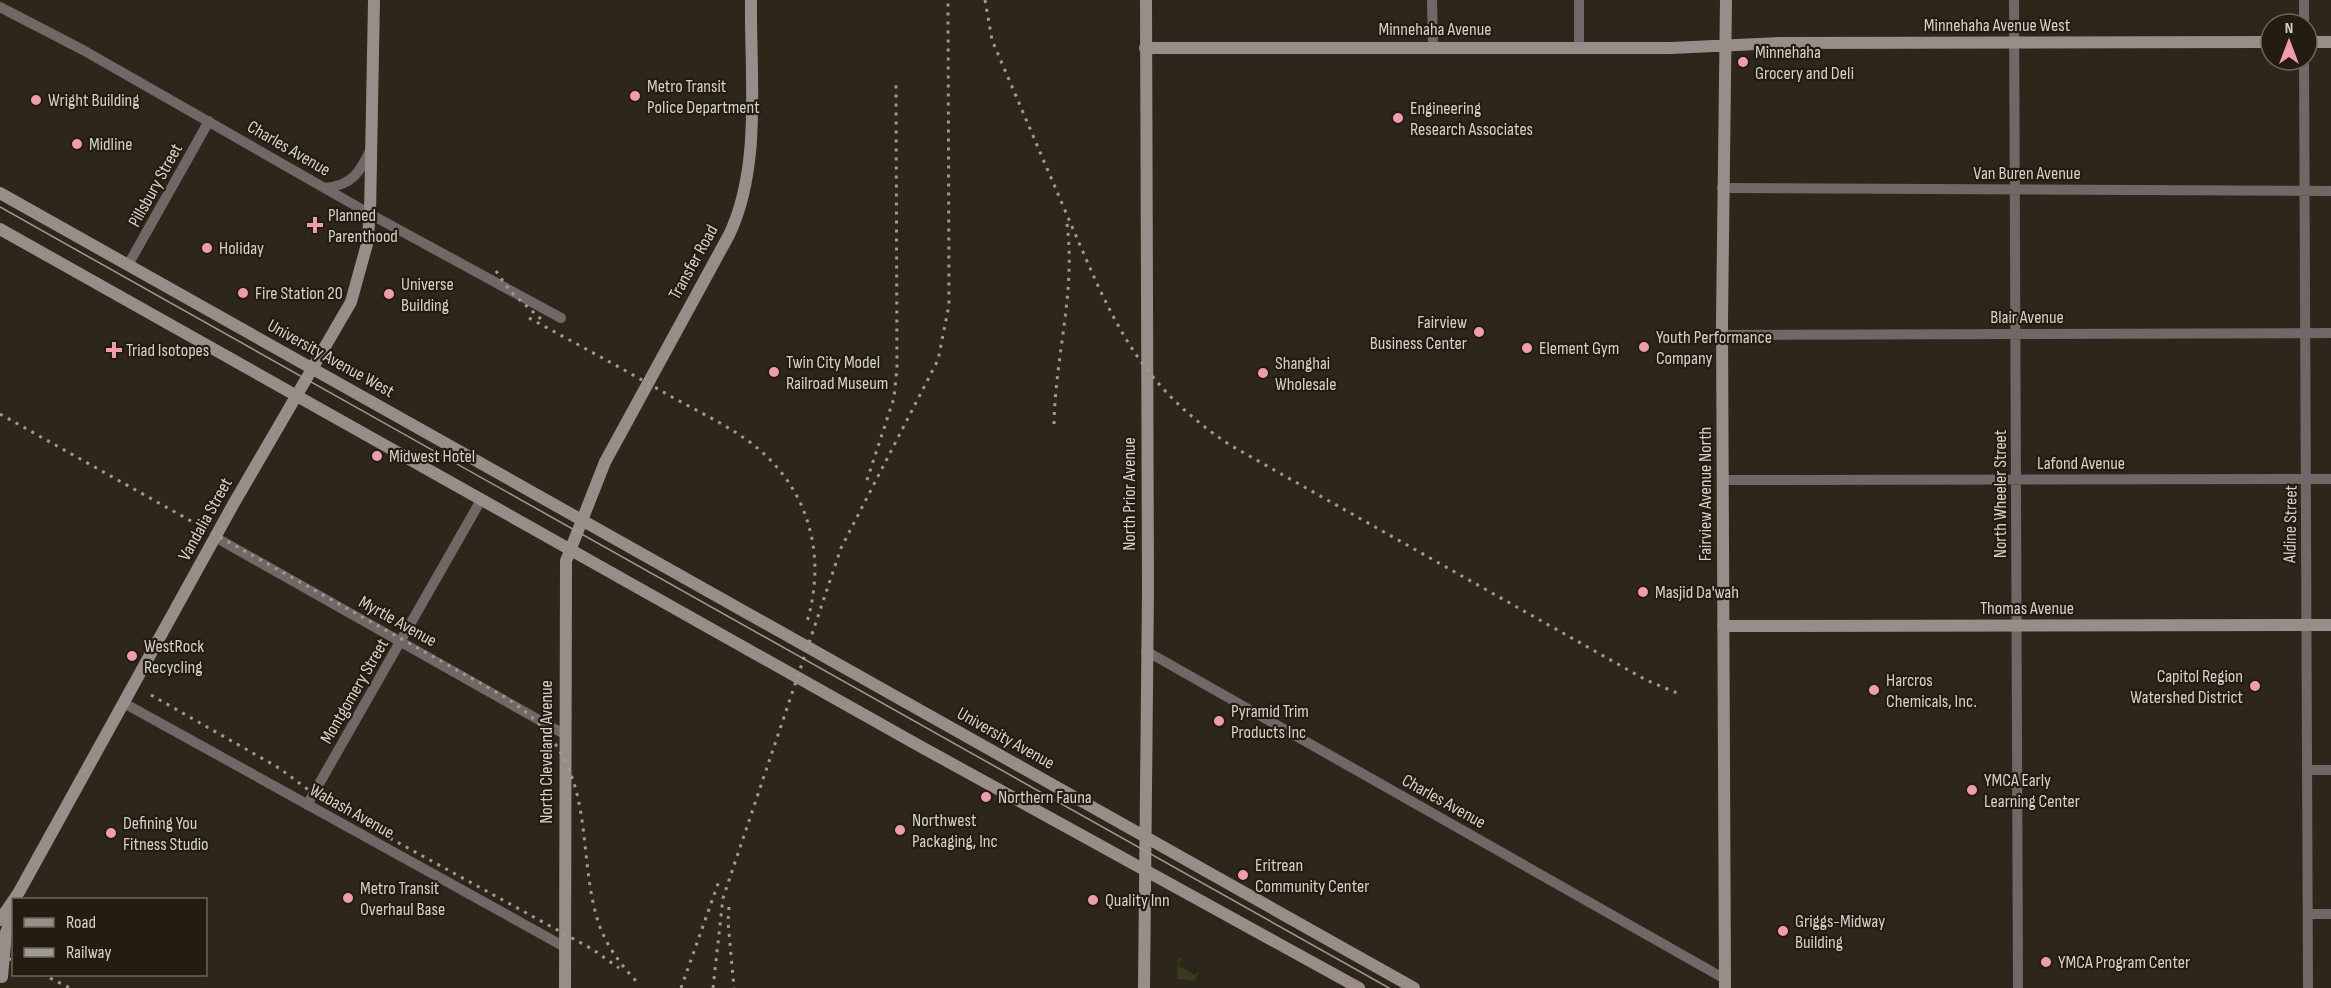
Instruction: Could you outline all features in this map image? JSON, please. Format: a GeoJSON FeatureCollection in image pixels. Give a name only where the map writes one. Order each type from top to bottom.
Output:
{"type":"FeatureCollection","features":[{"type":"Feature","properties":{"kind":"street","name":"Vandalia Street"},"geometry":{"type":"LineString","coordinates":[[18,896],[215,537],[351,302],[367,244],[370,214],[374,0]]}},
{"type":"Feature","properties":{"kind":"street","name":"Transfer Road"},"geometry":{"type":"LineString","coordinates":[[581,519],[620,434],[729,236],[742,205],[751,158],[751,0]]}},
{"type":"Feature","properties":{"kind":"street","name":"North Prior Avenue"},"geometry":{"type":"LineString","coordinates":[[1144,988],[1146,0]]}},
{"type":"Feature","properties":{"kind":"street"},"geometry":{"type":"LineString","coordinates":[[1432,0],[1432,47]]}},
{"type":"Feature","properties":{"kind":"street"},"geometry":{"type":"LineString","coordinates":[[1579,0],[1579,47]]}},
{"type":"Feature","properties":{"kind":"street","name":"Fairview Avenue North"},"geometry":{"type":"LineString","coordinates":[[1725,0],[1722,188],[1725,984]]}},
{"type":"Feature","properties":{"kind":"street","name":"North Wheeler Street"},"geometry":{"type":"LineString","coordinates":[[2014,0],[2017,190],[2018,988]]}},
{"type":"Feature","properties":{"kind":"street","name":"Charles Avenue"},"geometry":{"type":"LineString","coordinates":[[0,7],[561,318]]}},
{"type":"Feature","properties":{"kind":"street","name":"Minnehaha Avenue West"},"geometry":{"type":"LineString","coordinates":[[1724,45],[2259,42]]}},
{"type":"Feature","properties":{"kind":"street","name":"Minnehaha Avenue"},"geometry":{"type":"LineString","coordinates":[[1146,48],[1671,48],[1724,45]]}},
{"type":"Feature","properties":{"kind":"street","name":"Aldine Street"},"geometry":{"type":"LineString","coordinates":[[2304,72],[2308,988]]}},
{"type":"Feature","properties":{"kind":"street","name":"Pillsbury Street"},"geometry":{"type":"LineString","coordinates":[[128,265],[209,121]]}},
{"type":"Feature","properties":{"kind":"street","name":"Vandalia Street"},"geometry":{"type":"LineString","coordinates":[[325,188],[352,181],[362,168],[371,148]]}},
{"type":"Feature","properties":{"kind":"street","name":"Van Buren Avenue"},"geometry":{"type":"LineString","coordinates":[[1722,188],[2331,190]]}},
{"type":"Feature","properties":{"kind":"street","name":"University Avenue West"},"geometry":{"type":"LineString","coordinates":[[0,193],[581,519]]}},
{"type":"Feature","properties":{"kind":"street"},"geometry":{"type":"LineString","coordinates":[[0,229],[1145,872],[1203,900],[1359,988]]}},
{"type":"Feature","properties":{"kind":"street","name":"Blair Avenue"},"geometry":{"type":"LineString","coordinates":[[1722,335],[2331,333]]}},
{"type":"Feature","properties":{"kind":"street","name":"Lafond Avenue"},"geometry":{"type":"LineString","coordinates":[[1722,480],[2331,479]]}},
{"type":"Feature","properties":{"kind":"street","name":"Montgomery Street"},"geometry":{"type":"LineString","coordinates":[[307,805],[481,500]]}},
{"type":"Feature","properties":{"kind":"street","name":"North Cleveland Avenue"},"geometry":{"type":"LineString","coordinates":[[565,988],[565,571],[569,550],[581,519]]}},
{"type":"Feature","properties":{"kind":"street","name":"University Avenue"},"geometry":{"type":"LineString","coordinates":[[581,519],[1414,988]]}},
{"type":"Feature","properties":{"kind":"street","name":"Myrtle Avenue"},"geometry":{"type":"LineString","coordinates":[[215,537],[564,734]]}},
{"type":"Feature","properties":{"kind":"street","name":"Thomas Avenue"},"geometry":{"type":"LineString","coordinates":[[1723,626],[2331,625]]}},
{"type":"Feature","properties":{"kind":"street","name":"Charles Avenue"},"geometry":{"type":"LineString","coordinates":[[1146,651],[1725,984]]}},
{"type":"Feature","properties":{"kind":"street","name":"Wabash Avenue"},"geometry":{"type":"LineString","coordinates":[[124,702],[565,947]]}},
{"type":"Feature","properties":{"kind":"street"},"geometry":{"type":"LineString","coordinates":[[2307,770],[2331,770]]}},
{"type":"Feature","properties":{"kind":"street","name":"Vandalia Street"},"geometry":{"type":"LineString","coordinates":[[0,920],[12,904]]}},
{"type":"Feature","properties":{"kind":"street"},"geometry":{"type":"LineString","coordinates":[[2308,914],[2331,914]]}},
{"type":"Feature","properties":{"kind":"street"},"geometry":{"type":"LineString","coordinates":[[2,983],[6,933],[12,915]]}},
{"type":"Feature","properties":{"kind":"green space"},"geometry":{"type":"Polygon","coordinates":[[[1178,958],[1181,959],[1178,966],[1195,975],[1200,970],[1194,981],[1177,979],[1178,958]]]}},
{"type":"Feature","properties":{"kind":"tram line"},"geometry":{"type":"LineString","coordinates":[[0,207],[1389,988]]}},
{"type":"Feature","properties":{"kind":"railway"},"geometry":{"type":"LineString","coordinates":[[713,988],[723,898],[841,548],[938,360],[949,305],[948,0]]}},
{"type":"Feature","properties":{"kind":"railway"},"geometry":{"type":"LineString","coordinates":[[985,0],[992,40],[1095,279],[1127,341],[1146,369],[1169,395],[1230,445],[1646,680],[1682,695]]}},
{"type":"Feature","properties":{"kind":"railway"},"geometry":{"type":"LineString","coordinates":[[867,480],[894,398],[897,368],[896,82]]}},
{"type":"Feature","properties":{"kind":"railway"},"geometry":{"type":"LineString","coordinates":[[1054,424],[1069,274],[1067,224]]}},
{"type":"Feature","properties":{"kind":"railway"},"geometry":{"type":"LineString","coordinates":[[496,271],[510,291],[541,319]]}},
{"type":"Feature","properties":{"kind":"railway"},"geometry":{"type":"LineString","coordinates":[[529,318],[723,424],[742,436],[771,461],[787,480],[800,502],[814,549],[815,574],[806,625]]}},
{"type":"Feature","properties":{"kind":"railway"},"geometry":{"type":"LineString","coordinates":[[0,414],[498,693],[530,716],[544,729],[567,765],[580,808],[588,874],[597,918],[613,953],[638,983]]}},
{"type":"Feature","properties":{"kind":"railway"},"geometry":{"type":"LineString","coordinates":[[151,695],[279,768],[326,803],[592,949],[619,968]]}},
{"type":"Feature","properties":{"kind":"railway"},"geometry":{"type":"LineString","coordinates":[[681,988],[719,881]]}},
{"type":"Feature","properties":{"kind":"railway"},"geometry":{"type":"LineString","coordinates":[[729,907],[728,922],[734,988]]}},
{"type":"Feature","properties":{"kind":"railway"},"geometry":{"type":"LineString","coordinates":[[0,955],[12,960]]}},
{"type":"Feature","properties":{"kind":"railway"},"geometry":{"type":"LineString","coordinates":[[46,976],[70,988]]}},
{"type":"Feature","properties":{"kind":"place","name":"Minnehaha Grocery and Deli"},"geometry":{"type":"Point","coordinates":[1743,62]}},
{"type":"Feature","properties":{"kind":"place","name":"Metro Transit Police Department"},"geometry":{"type":"Point","coordinates":[635,96]}},
{"type":"Feature","properties":{"kind":"place","name":"Wright Building"},"geometry":{"type":"Point","coordinates":[36,100]}},
{"type":"Feature","properties":{"kind":"place","name":"Engineering Research Associates"},"geometry":{"type":"Point","coordinates":[1398,118]}},
{"type":"Feature","properties":{"kind":"place","name":"Midline"},"geometry":{"type":"Point","coordinates":[77,144]}},
{"type":"Feature","properties":{"kind":"place","name":"Planned Parenthood"},"geometry":{"type":"Point","coordinates":[315,225]}},
{"type":"Feature","properties":{"kind":"place","name":"Holiday"},"geometry":{"type":"Point","coordinates":[207,248]}},
{"type":"Feature","properties":{"kind":"place","name":"Fire Station 20"},"geometry":{"type":"Point","coordinates":[243,293]}},
{"type":"Feature","properties":{"kind":"place","name":"Universe Building"},"geometry":{"type":"Point","coordinates":[389,294]}},
{"type":"Feature","properties":{"kind":"place","name":"Fairview Business Center"},"geometry":{"type":"Point","coordinates":[1479,332]}},
{"type":"Feature","properties":{"kind":"place","name":"Youth Performance Company"},"geometry":{"type":"Point","coordinates":[1644,347]}},
{"type":"Feature","properties":{"kind":"place","name":"Element Gym"},"geometry":{"type":"Point","coordinates":[1527,348]}},
{"type":"Feature","properties":{"kind":"place","name":"Triad Isotopes"},"geometry":{"type":"Point","coordinates":[114,350]}},
{"type":"Feature","properties":{"kind":"place","name":"Twin City Model Railroad Museum"},"geometry":{"type":"Point","coordinates":[774,372]}},
{"type":"Feature","properties":{"kind":"place","name":"Shanghai Wholesale"},"geometry":{"type":"Point","coordinates":[1263,373]}},
{"type":"Feature","properties":{"kind":"place","name":"Midwest Hotel"},"geometry":{"type":"Point","coordinates":[377,456]}},
{"type":"Feature","properties":{"kind":"place","name":"Masjid Da'wah"},"geometry":{"type":"Point","coordinates":[1643,592]}},
{"type":"Feature","properties":{"kind":"place","name":"WestRock Recycling"},"geometry":{"type":"Point","coordinates":[132,656]}},
{"type":"Feature","properties":{"kind":"place","name":"Capitol Region Watershed District"},"geometry":{"type":"Point","coordinates":[2255,686]}},
{"type":"Feature","properties":{"kind":"place","name":"Harcros Chemicals, Inc."},"geometry":{"type":"Point","coordinates":[1874,690]}},
{"type":"Feature","properties":{"kind":"place","name":"Pyramid Trim Products Inc"},"geometry":{"type":"Point","coordinates":[1219,721]}},
{"type":"Feature","properties":{"kind":"place","name":"YMCA Early Learning Center"},"geometry":{"type":"Point","coordinates":[1972,790]}},
{"type":"Feature","properties":{"kind":"place","name":"Northern Fauna"},"geometry":{"type":"Point","coordinates":[986,797]}},
{"type":"Feature","properties":{"kind":"place","name":"Northwest Packaging, Inc"},"geometry":{"type":"Point","coordinates":[900,830]}},
{"type":"Feature","properties":{"kind":"place","name":"Defining You Fitness Studio"},"geometry":{"type":"Point","coordinates":[111,833]}},
{"type":"Feature","properties":{"kind":"place","name":"Eritrean Community Center"},"geometry":{"type":"Point","coordinates":[1243,875]}},
{"type":"Feature","properties":{"kind":"place","name":"Metro Transit Overhaul Base"},"geometry":{"type":"Point","coordinates":[348,898]}},
{"type":"Feature","properties":{"kind":"place","name":"Quality Inn"},"geometry":{"type":"Point","coordinates":[1093,900]}},
{"type":"Feature","properties":{"kind":"place","name":"Griggs-Midway Building"},"geometry":{"type":"Point","coordinates":[1783,931]}},
{"type":"Feature","properties":{"kind":"place","name":"YMCA Program Center"},"geometry":{"type":"Point","coordinates":[2046,962]}}]}
